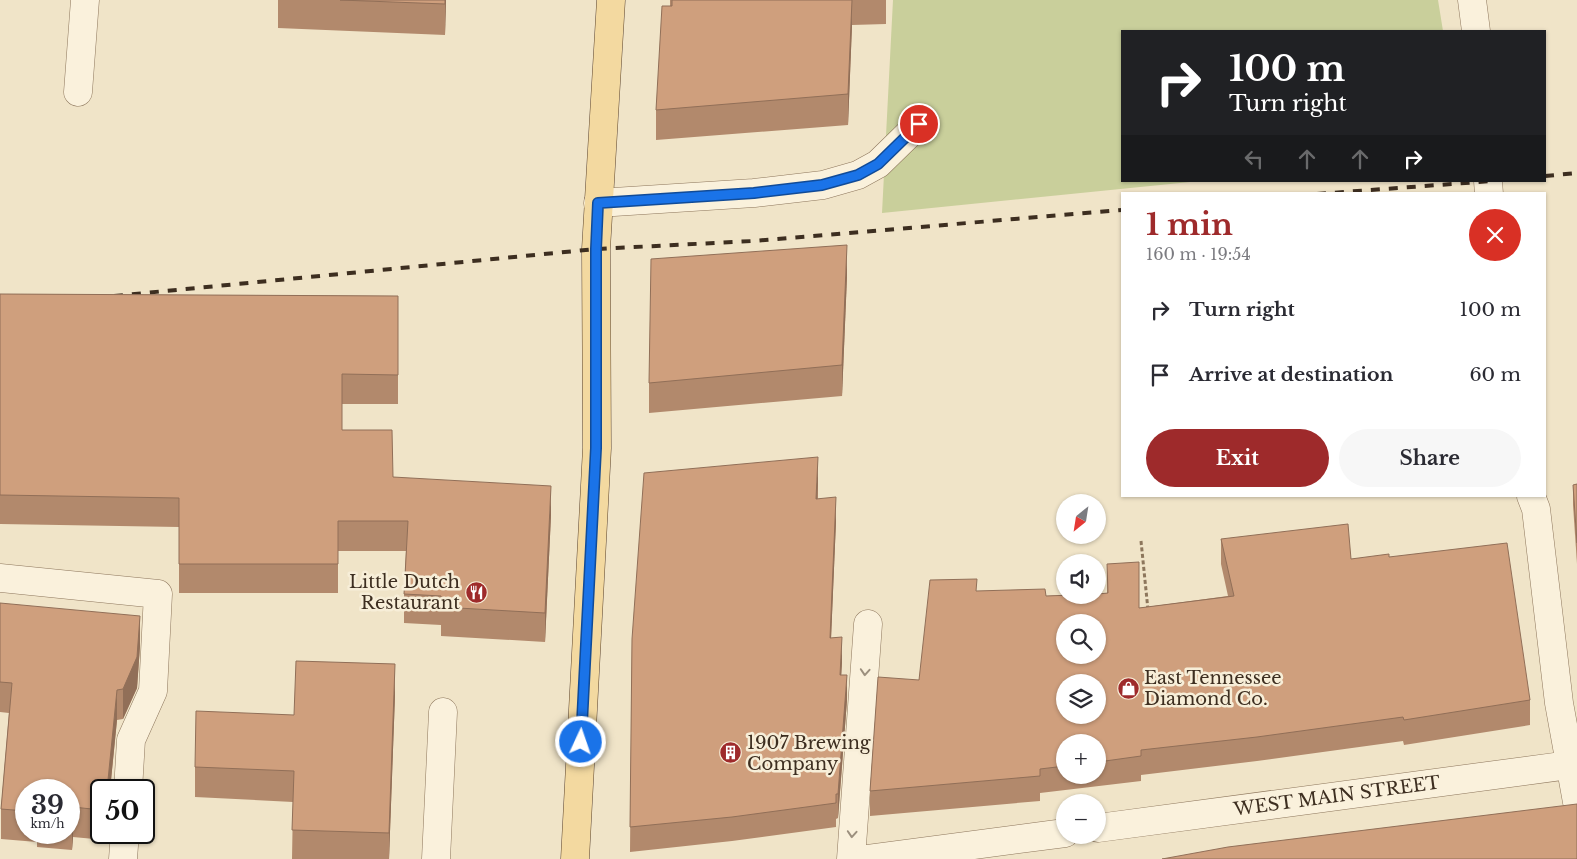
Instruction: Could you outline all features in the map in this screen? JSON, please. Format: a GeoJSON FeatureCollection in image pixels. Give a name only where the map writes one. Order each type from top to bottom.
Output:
{"type":"FeatureCollection","features":[{"type":"Feature","properties":{"kind":"main road"},"geometry":{"type":"LineString","coordinates":[[575,859],[596,448],[596,249],[611,0]]}},
{"type":"Feature","properties":{"kind":"street"},"geometry":{"type":"LineString","coordinates":[[78,92],[84,0]]}},
{"type":"Feature","properties":{"kind":"street"},"geometry":{"type":"LineString","coordinates":[[1472,0],[1476,30]]}},
{"type":"Feature","properties":{"kind":"street"},"geometry":{"type":"LineString","coordinates":[[598,203],[754,193],[822,185],[858,175],[878,164],[919,124]]}},
{"type":"Feature","properties":{"kind":"street"},"geometry":{"type":"LineString","coordinates":[[1531,497],[1536,509],[1558,703],[1574,764],[1577,802]]}},
{"type":"Feature","properties":{"kind":"street"},"geometry":{"type":"LineString","coordinates":[[0,578],[158,594],[153,691],[131,740],[129,779]]}},
{"type":"Feature","properties":{"kind":"street"},"geometry":{"type":"LineString","coordinates":[[850,859],[868,624]]}},
{"type":"Feature","properties":{"kind":"street"},"geometry":{"type":"LineString","coordinates":[[436,859],[443,712]]}},
{"type":"Feature","properties":{"kind":"street","name":"WEST MAIN STREET"},"geometry":{"type":"LineString","coordinates":[[1106,827],[1574,764]]}},
{"type":"Feature","properties":{"kind":"street"},"geometry":{"type":"LineString","coordinates":[[868,859],[1056,833]]}},
{"type":"Feature","properties":{"kind":"street"},"geometry":{"type":"LineString","coordinates":[[123,859],[124,844]]}},
{"type":"Feature","properties":{"kind":"path"},"geometry":{"type":"LineString","coordinates":[[1141,541],[1149,618]]}},
{"type":"Feature","properties":{"kind":"green space"},"geometry":{"type":"Polygon","coordinates":[[[893,0],[1438,0],[1443,30],[1121,30],[1121,182],[1190,182],[882,213],[893,0]]]}},
{"type":"Feature","properties":{"kind":"building"},"geometry":{"type":"Polygon","coordinates":[[[340,0],[445,0],[445,4],[340,0]]]}},
{"type":"Feature","properties":{"kind":"building"},"geometry":{"type":"Polygon","coordinates":[[[672,0],[852,0],[848,94],[656,110],[662,6],[672,6],[672,0]]]}},
{"type":"Feature","properties":{"kind":"building"},"geometry":{"type":"Polygon","coordinates":[[[847,245],[842,365],[649,383],[651,259],[847,245]]]}},
{"type":"Feature","properties":{"kind":"building"},"geometry":{"type":"Polygon","coordinates":[[[0,294],[398,296],[398,375],[342,374],[342,430],[392,430],[393,477],[551,486],[545,613],[441,607],[441,596],[404,594],[408,521],[338,521],[338,564],[179,564],[179,498],[0,495],[0,294]]]}},
{"type":"Feature","properties":{"kind":"building"},"geometry":{"type":"Polygon","coordinates":[[[818,457],[816,499],[836,497],[830,638],[842,637],[840,675],[847,675],[836,803],[732,817],[630,827],[632,639],[644,473],[818,457]]]}},
{"type":"Feature","properties":{"kind":"building"},"geometry":{"type":"Polygon","coordinates":[[[1577,484],[1577,543],[1573,485],[1577,484]]]}},
{"type":"Feature","properties":{"kind":"building"},"geometry":{"type":"Polygon","coordinates":[[[1348,524],[1351,559],[1389,554],[1389,557],[1507,543],[1530,700],[1404,720],[1403,717],[1257,737],[1141,750],[1141,756],[1106,761],[1106,734],[1056,734],[1056,767],[1040,769],[1040,776],[870,791],[878,677],[919,680],[930,580],[977,579],[976,591],[1045,589],[1046,596],[1056,596],[1056,604],[1106,604],[1106,593],[1108,593],[1107,564],[1139,562],[1139,608],[1234,596],[1221,539],[1348,524]]]}},
{"type":"Feature","properties":{"kind":"building"},"geometry":{"type":"Polygon","coordinates":[[[0,603],[140,616],[137,657],[123,689],[117,690],[108,779],[90,779],[90,809],[80,808],[80,779],[15,779],[15,810],[1,809],[12,683],[0,682],[0,603]]]}},
{"type":"Feature","properties":{"kind":"building"},"geometry":{"type":"Polygon","coordinates":[[[296,661],[395,664],[389,833],[292,830],[294,771],[195,767],[196,711],[294,715],[296,661]]]}},
{"type":"Feature","properties":{"kind":"building"},"geometry":{"type":"Polygon","coordinates":[[[1577,804],[1577,859],[1162,859],[1228,847],[1577,804]]]}},
{"type":"Feature","properties":{"kind":"railway"},"geometry":{"type":"LineString","coordinates":[[1546,176],[1577,173]]}},
{"type":"Feature","properties":{"kind":"railway"},"geometry":{"type":"LineString","coordinates":[[1344,192],[1479,182]]}},
{"type":"Feature","properties":{"kind":"railway"},"geometry":{"type":"LineString","coordinates":[[114,296],[596,249],[753,241],[1121,210]]}},
{"type":"Feature","properties":{"kind":"place","name":"Little Dutch Restaurant"},"geometry":{"type":"Point","coordinates":[476,592]}},
{"type":"Feature","properties":{"kind":"place","name":"East Tennessee Diamond Co."},"geometry":{"type":"Point","coordinates":[1128,688]}},
{"type":"Feature","properties":{"kind":"place","name":"1907 Brewing Company"},"geometry":{"type":"Point","coordinates":[731,753]}},
{"type":"Feature","properties":{"kind":"route"},"geometry":{"type":"LineString","coordinates":[[581,742],[596,448],[596,249],[598,203],[754,193],[822,185],[858,175],[878,164],[919,124]]}}]}
